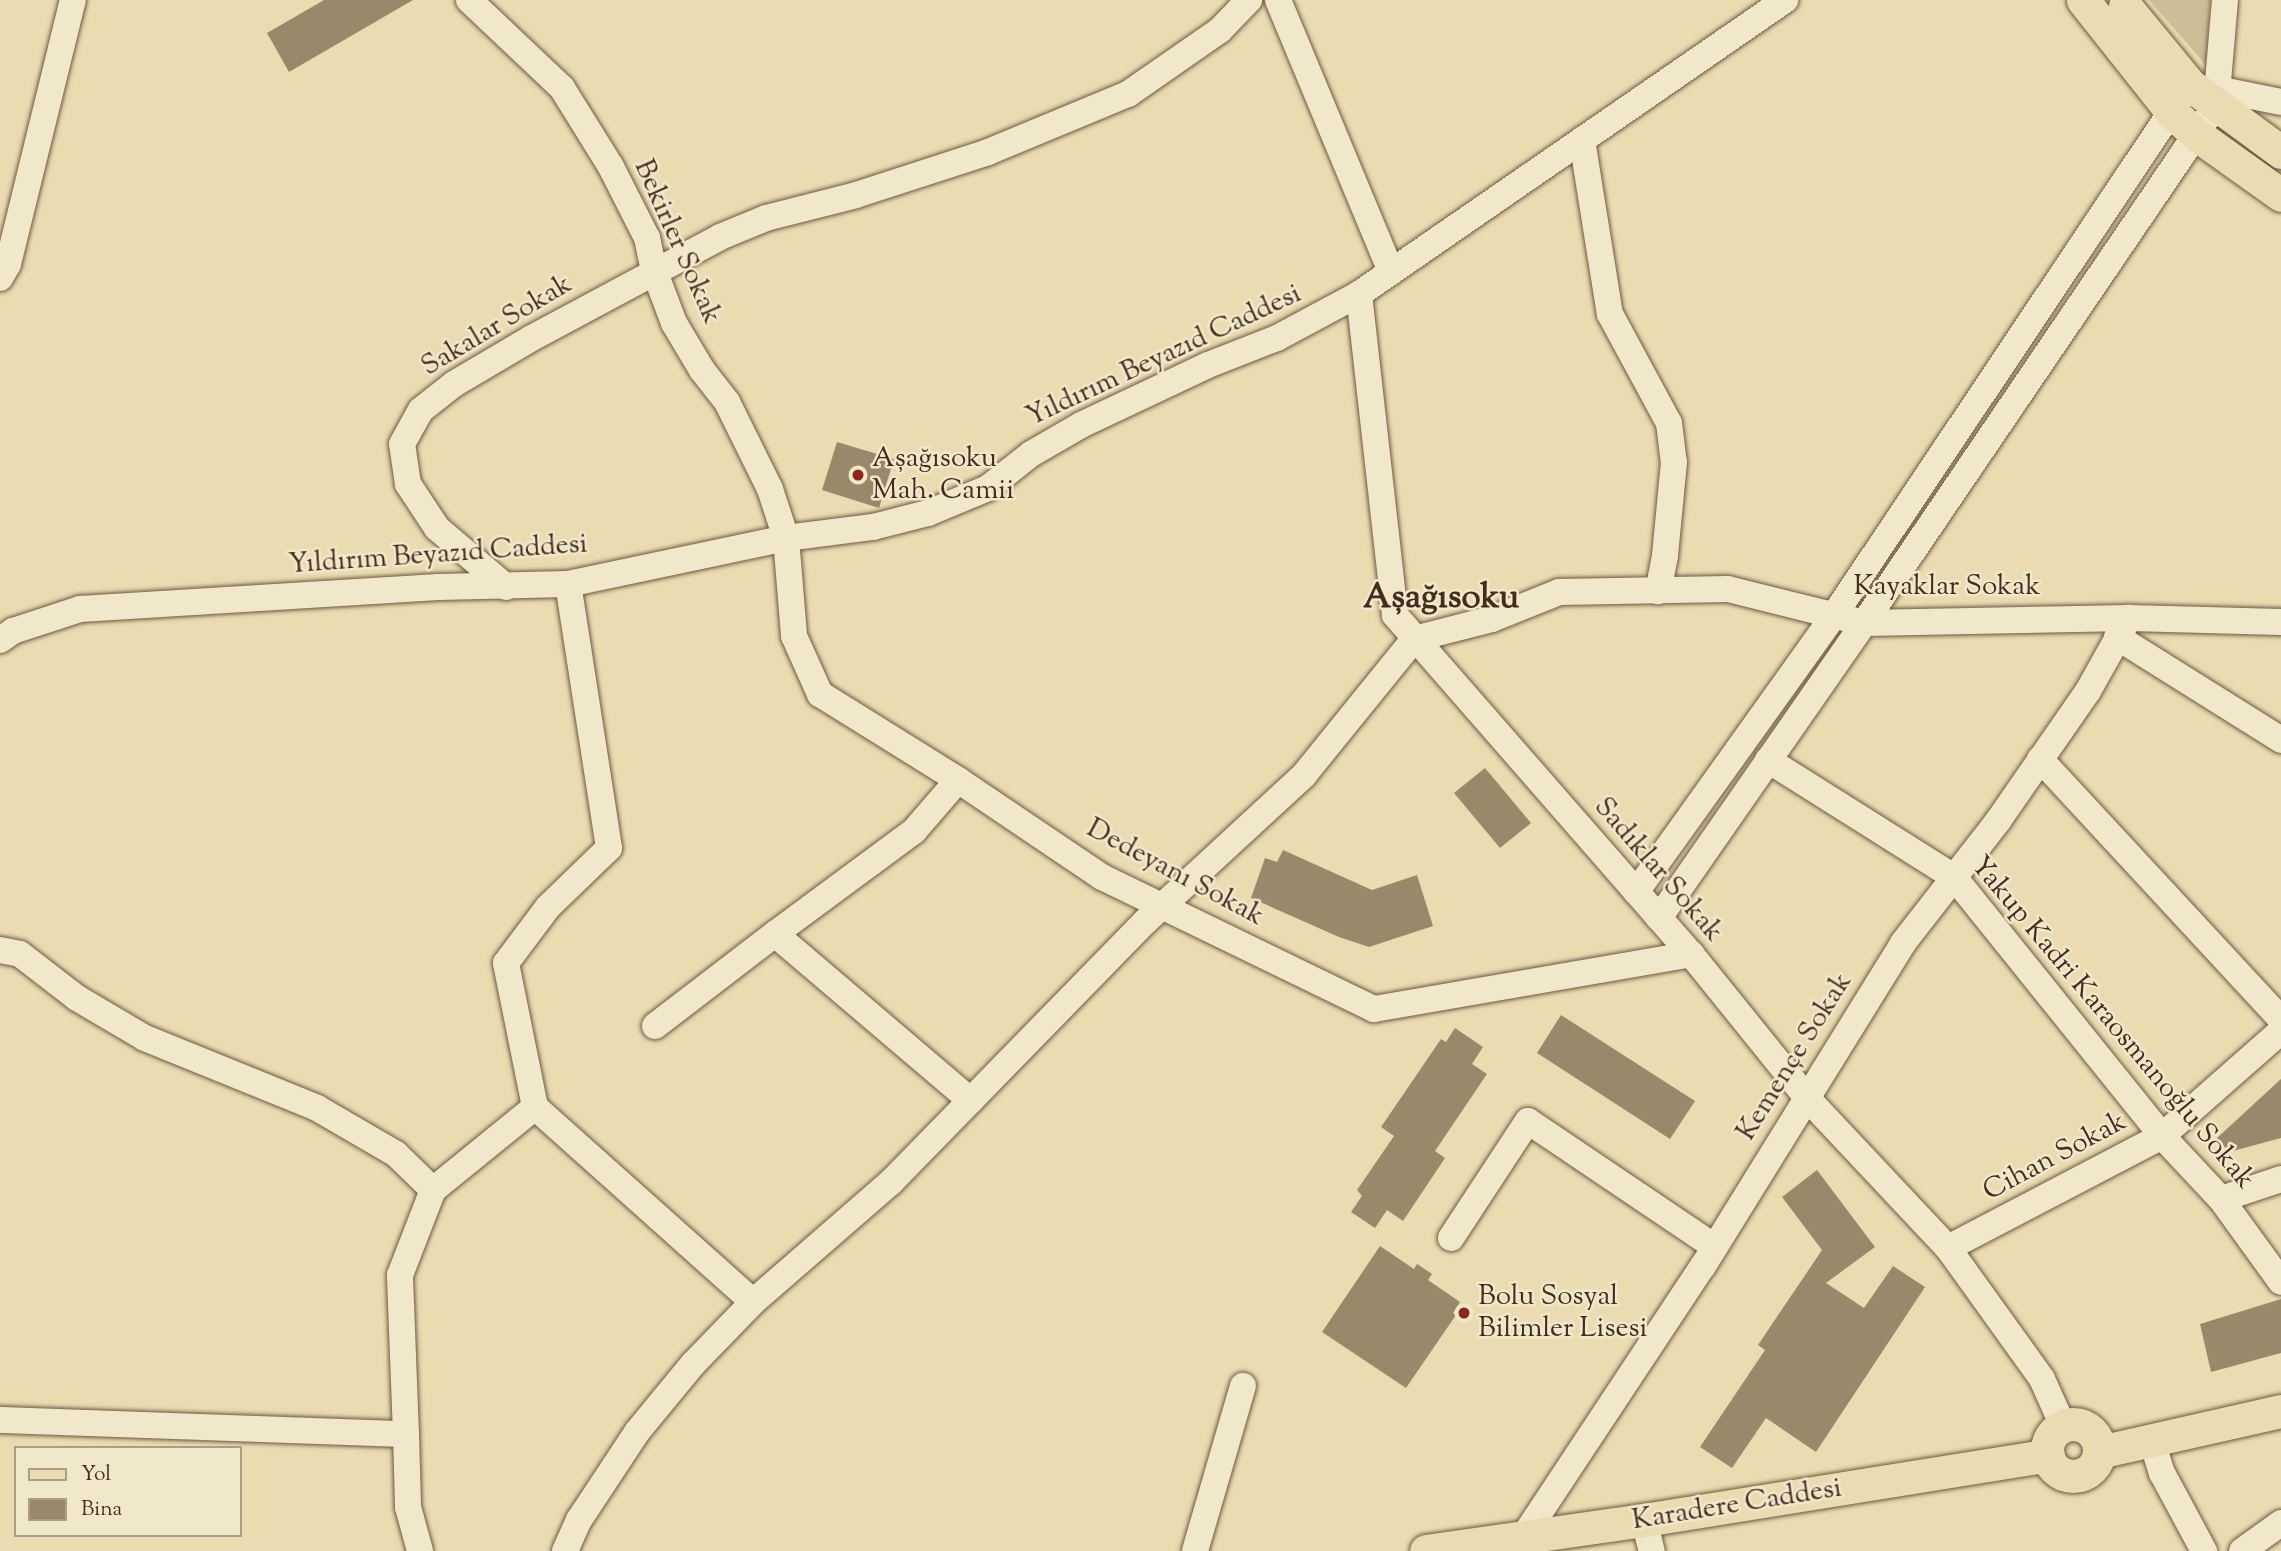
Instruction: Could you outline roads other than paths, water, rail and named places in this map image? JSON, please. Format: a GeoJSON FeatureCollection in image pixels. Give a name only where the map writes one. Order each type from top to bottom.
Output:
{"type":"FeatureCollection","features":[{"type":"Feature","properties":{"kind":"main road"},"geometry":{"type":"LineString","coordinates":[[2083,0],[2198,97],[2281,152]]}},
{"type":"Feature","properties":{"kind":"main road"},"geometry":{"type":"LineString","coordinates":[[2123,3],[2198,97],[2197,135],[2281,195]]}},
{"type":"Feature","properties":{"kind":"main road"},"geometry":{"type":"LineString","coordinates":[[2055,1441],[2058,1471],[2075,1476],[2092,1469],[2099,1452],[2281,1411]]}},
{"type":"Feature","properties":{"kind":"main road","name":"Karadere Caddesi"},"geometry":{"type":"LineString","coordinates":[[1444,1550],[1524,1536],[1648,1535],[2055,1441],[2071,1424],[2088,1429],[2095,1435],[2099,1452]]}},
{"type":"Feature","properties":{"kind":"street"},"geometry":{"type":"LineString","coordinates":[[0,278],[8,264],[73,0]]}},
{"type":"Feature","properties":{"kind":"street","name":"Bekirler Sokak"},"geometry":{"type":"LineString","coordinates":[[469,0],[562,88],[623,190],[647,238],[654,270],[674,323],[702,370],[727,402],[760,467],[786,538]]}},
{"type":"Feature","properties":{"kind":"street","name":"Sakalar Sokak"},"geometry":{"type":"LineString","coordinates":[[506,587],[437,528],[408,484],[402,444],[421,410],[454,384],[654,270],[766,218],[856,195],[988,152],[1128,94],[1220,30],[1249,0]]}},
{"type":"Feature","properties":{"kind":"street"},"geometry":{"type":"LineString","coordinates":[[1278,0],[1391,271]]}},
{"type":"Feature","properties":{"kind":"street","name":"Yıldırım Beyazıd Caddesi"},"geometry":{"type":"LineString","coordinates":[[0,640],[13,632],[80,610],[438,587],[568,584],[786,538],[873,527],[917,516],[988,488],[1031,454],[1081,425],[1208,365],[1277,338],[1359,294],[1785,0]]}},
{"type":"Feature","properties":{"kind":"street"},"geometry":{"type":"LineString","coordinates":[[1636,892],[1833,617],[2198,97],[2225,0]]}},
{"type":"Feature","properties":{"kind":"street"},"geometry":{"type":"LineString","coordinates":[[2198,97],[2281,102]]}},
{"type":"Feature","properties":{"kind":"street"},"geometry":{"type":"LineString","coordinates":[[1659,918],[2197,135]]}},
{"type":"Feature","properties":{"kind":"street"},"geometry":{"type":"LineString","coordinates":[[1582,140],[1610,314],[1669,424],[1673,475],[1658,591]]}},
{"type":"Feature","properties":{"kind":"street","name":"Sadıklar Sokak"},"geometry":{"type":"LineString","coordinates":[[1359,294],[1395,615],[1690,954],[1807,1098],[1948,1248],[2042,1379],[2055,1441]]}},
{"type":"Feature","properties":{"kind":"street","name":"Dedeyanı Sokak"},"geometry":{"type":"LineString","coordinates":[[786,538],[794,636],[820,694],[958,780],[1102,877],[1374,1009],[1690,954]]}},
{"type":"Feature","properties":{"kind":"street"},"geometry":{"type":"LineString","coordinates":[[568,584],[609,848],[548,906],[506,963],[534,1107],[753,1302]]}},
{"type":"Feature","properties":{"kind":"street","name":"Kayaklar Sokak"},"geometry":{"type":"LineString","coordinates":[[1414,639],[1492,619],[1559,592],[1728,589],[1864,623],[2123,627],[2281,622]]}},
{"type":"Feature","properties":{"kind":"street"},"geometry":{"type":"LineString","coordinates":[[2123,627],[2281,740]]}},
{"type":"Feature","properties":{"kind":"street","name":"Kemençe Sokak"},"geometry":{"type":"LineString","coordinates":[[1524,1536],[1715,1247],[1903,943],[2088,691],[2123,627]]}},
{"type":"Feature","properties":{"kind":"street"},"geometry":{"type":"LineString","coordinates":[[565,1551],[579,1520],[637,1432],[692,1364],[753,1302],[891,1182],[1162,906],[1304,775],[1414,639]]}},
{"type":"Feature","properties":{"kind":"street"},"geometry":{"type":"LineString","coordinates":[[2040,759],[2281,1019]]}},
{"type":"Feature","properties":{"kind":"street","name":"Yakup Kadri Karaosmanoğlu Sokak"},"geometry":{"type":"LineString","coordinates":[[1768,760],[1954,877],[2162,1136],[2221,1199],[2281,1282]]}},
{"type":"Feature","properties":{"kind":"street"},"geometry":{"type":"LineString","coordinates":[[655,1026],[914,831],[958,780]]}},
{"type":"Feature","properties":{"kind":"street"},"geometry":{"type":"LineString","coordinates":[[775,934],[971,1101]]}},
{"type":"Feature","properties":{"kind":"street"},"geometry":{"type":"LineString","coordinates":[[0,950],[20,954],[77,998],[145,1038],[317,1108],[396,1154],[433,1190]]}},
{"type":"Feature","properties":{"kind":"street","name":"Cihan Sokak"},"geometry":{"type":"LineString","coordinates":[[1948,1248],[2162,1136],[2281,1031]]}},
{"type":"Feature","properties":{"kind":"street"},"geometry":{"type":"LineString","coordinates":[[420,1551],[408,1507],[400,1275],[433,1190],[534,1107]]}},
{"type":"Feature","properties":{"kind":"street"},"geometry":{"type":"LineString","coordinates":[[1451,1238],[1528,1121],[1618,1196],[1715,1247]]}},
{"type":"Feature","properties":{"kind":"street"},"geometry":{"type":"LineString","coordinates":[[2221,1199],[2281,1179]]}},
{"type":"Feature","properties":{"kind":"street"},"geometry":{"type":"LineString","coordinates":[[1195,1551],[1243,1386]]}},
{"type":"Feature","properties":{"kind":"street"},"geometry":{"type":"LineString","coordinates":[[0,1420],[406,1434]]}},
{"type":"Feature","properties":{"kind":"street"},"geometry":{"type":"LineString","coordinates":[[2152,1441],[2162,1473],[2204,1551]]}},
{"type":"Feature","properties":{"kind":"street"},"geometry":{"type":"LineString","coordinates":[[2242,1551],[2281,1523]]}},
{"type":"Feature","properties":{"kind":"place","name":"Aşağısoku Mah. Camii"},"geometry":{"type":"Point","coordinates":[858,475]}},
{"type":"Feature","properties":{"kind":"place","name":"Bolu Sosyal Bilimler Lisesi"},"geometry":{"type":"Point","coordinates":[1464,1313]}},
{"type":"Feature","properties":{"kind":"district","name":"Aşağısoku"},"geometry":{"type":"Point","coordinates":[1441,599]}}]}
